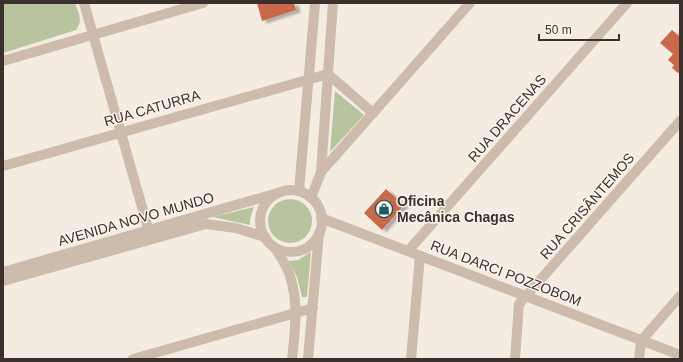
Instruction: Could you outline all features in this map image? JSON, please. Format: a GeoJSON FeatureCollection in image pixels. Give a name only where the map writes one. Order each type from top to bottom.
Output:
{"type":"FeatureCollection","features":[{"type":"Feature","properties":{"kind":"street"},"geometry":{"type":"LineString","coordinates":[[84,3],[150,234],[206,224],[236,228],[265,237]]}},
{"type":"Feature","properties":{"kind":"street"},"geometry":{"type":"LineString","coordinates":[[3,61],[203,3]]}},
{"type":"Feature","properties":{"kind":"street"},"geometry":{"type":"LineString","coordinates":[[299,191],[310,79],[315,3]]}},
{"type":"Feature","properties":{"kind":"street"},"geometry":{"type":"LineString","coordinates":[[311,198],[321,172],[333,3]]}},
{"type":"Feature","properties":{"kind":"street"},"geometry":{"type":"LineString","coordinates":[[321,172],[470,3]]}},
{"type":"Feature","properties":{"kind":"street","name":"RUA DRACENAS"},"geometry":{"type":"LineString","coordinates":[[408,251],[627,3]]}},
{"type":"Feature","properties":{"kind":"street"},"geometry":{"type":"LineString","coordinates":[[328,74],[373,113]]}},
{"type":"Feature","properties":{"kind":"street","name":"RUA CATURRA"},"geometry":{"type":"LineString","coordinates":[[3,166],[328,74]]}},
{"type":"Feature","properties":{"kind":"street","name":"RUA CRISÂNTEMOS"},"geometry":{"type":"LineString","coordinates":[[515,359],[519,304],[680,121]]}},
{"type":"Feature","properties":{"kind":"street"},"geometry":{"type":"LineString","coordinates":[[292,359],[296,312],[290,276],[285,264],[274,246],[265,237],[260,225],[261,212],[267,201],[278,193],[290,190],[299,191],[311,198],[319,210],[321,218],[308,359]]}},
{"type":"Feature","properties":{"kind":"street","name":"AVENIDA NOVO MUNDO"},"geometry":{"type":"LineString","coordinates":[[3,281],[278,193]]}},
{"type":"Feature","properties":{"kind":"street","name":"RUA DARCI POZZOBOM"},"geometry":{"type":"LineString","coordinates":[[321,218],[680,355]]}},
{"type":"Feature","properties":{"kind":"street"},"geometry":{"type":"LineString","coordinates":[[274,246],[286,251],[299,250],[310,244],[319,232]]}},
{"type":"Feature","properties":{"kind":"street","name":"AVENIDA NOVO MUNDO"},"geometry":{"type":"LineString","coordinates":[[3,272],[150,234]]}},
{"type":"Feature","properties":{"kind":"street"},"geometry":{"type":"LineString","coordinates":[[412,359],[420,256]]}},
{"type":"Feature","properties":{"kind":"street"},"geometry":{"type":"LineString","coordinates":[[639,359],[641,340],[680,296]]}},
{"type":"Feature","properties":{"kind":"street"},"geometry":{"type":"LineString","coordinates":[[133,359],[313,308]]}},
{"type":"Feature","properties":{"kind":"green space"},"geometry":{"type":"Polygon","coordinates":[[[3,3],[75,3],[80,20],[76,30],[3,53],[3,3]]]}},
{"type":"Feature","properties":{"kind":"green space"},"geometry":{"type":"Polygon","coordinates":[[[335,91],[364,115],[330,152],[335,91]]]}},
{"type":"Feature","properties":{"kind":"green space"},"geometry":{"type":"Polygon","coordinates":[[[286,199],[294,199],[299,200],[306,205],[311,212],[311,230],[306,237],[299,242],[286,243],[278,240],[271,233],[268,225],[268,217],[271,209],[278,202],[286,199]]]}},
{"type":"Feature","properties":{"kind":"green space"},"geometry":{"type":"Polygon","coordinates":[[[254,207],[250,219],[250,225],[212,217],[254,207]]]}},
{"type":"Feature","properties":{"kind":"green space"},"geometry":{"type":"Polygon","coordinates":[[[311,252],[307,297],[302,297],[297,277],[289,261],[298,260],[311,252]]]}},
{"type":"Feature","properties":{"kind":"building"},"geometry":{"type":"Polygon","coordinates":[[[257,3],[294,3],[296,10],[262,21],[257,3]]]}},
{"type":"Feature","properties":{"kind":"building"},"geometry":{"type":"Polygon","coordinates":[[[672,30],[680,37],[680,72],[678,73],[672,68],[674,65],[668,60],[673,54],[660,43],[672,30]]]}},
{"type":"Feature","properties":{"kind":"building","name":"Oficina Mecânica Chagas"},"geometry":{"type":"Polygon","coordinates":[[[386,189],[404,205],[382,230],[364,213],[386,189]]]}},
{"type":"Feature","properties":{"kind":"place","name":"Oficina Mecânica Chagas"},"geometry":{"type":"Point","coordinates":[384,209]}}]}
